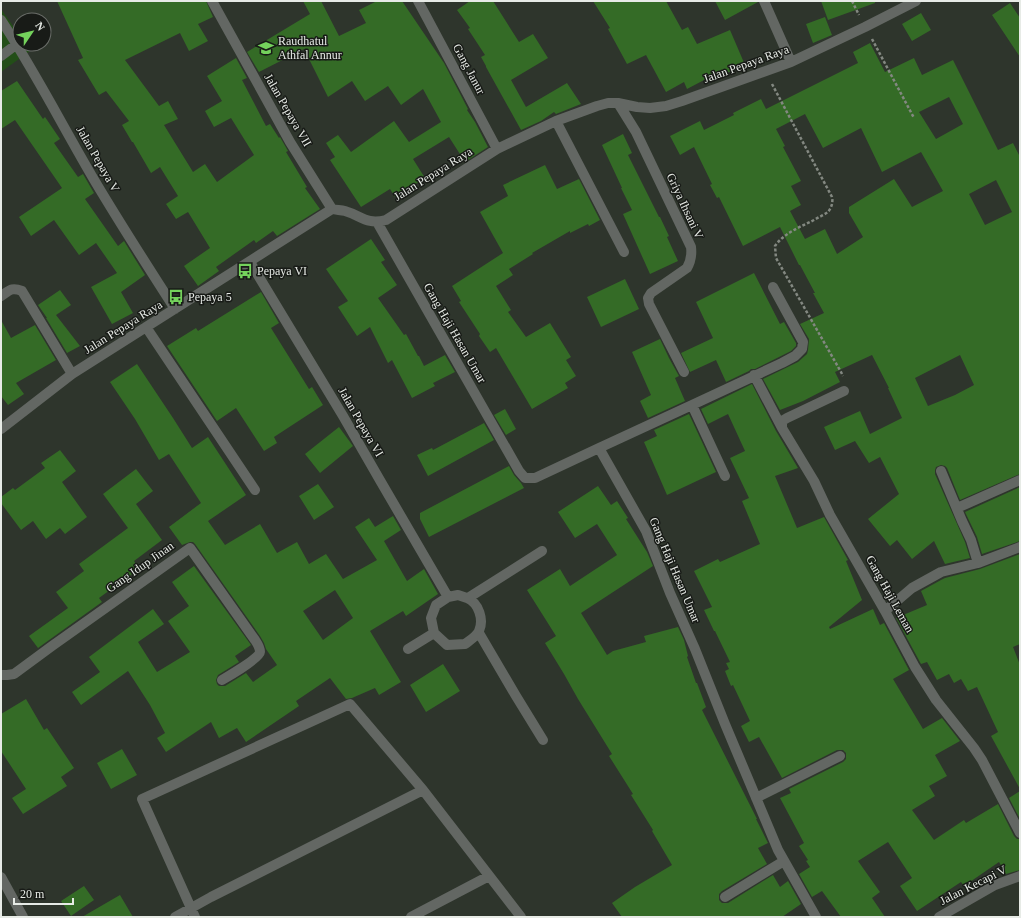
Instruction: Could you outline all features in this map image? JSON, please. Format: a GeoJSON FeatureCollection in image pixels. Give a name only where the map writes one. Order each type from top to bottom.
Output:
{"type":"FeatureCollection","features":[{"type":"Feature","properties":{"kind":"street","name":"Jalan Pepaya VII"},"geometry":{"type":"LineString","coordinates":[[212,1],[290,142],[332,209]]}},
{"type":"Feature","properties":{"kind":"street","name":"Gang Janur"},"geometry":{"type":"LineString","coordinates":[[418,1],[497,149]]}},
{"type":"Feature","properties":{"kind":"street"},"geometry":{"type":"LineString","coordinates":[[764,1],[791,62]]}},
{"type":"Feature","properties":{"kind":"street","name":"Jalan Pepaya Raya"},"geometry":{"type":"LineString","coordinates":[[377,222],[386,220],[497,149],[556,121],[608,103],[650,108],[666,106],[791,62],[916,1]]}},
{"type":"Feature","properties":{"kind":"street","name":"Jalan Pepaya V"},"geometry":{"type":"LineString","coordinates":[[1,20],[12,36]]}},
{"type":"Feature","properties":{"kind":"street"},"geometry":{"type":"LineString","coordinates":[[1,56],[12,48]]}},
{"type":"Feature","properties":{"kind":"street","name":"Jalan Pepaya V"},"geometry":{"type":"LineString","coordinates":[[22,52],[97,183],[175,309]]}},
{"type":"Feature","properties":{"kind":"street","name":"Griya Ihsani V"},"geometry":{"type":"LineString","coordinates":[[618,103],[636,132],[691,247],[692,253],[690,263],[687,268],[651,293],[648,298],[649,304],[684,372]]}},
{"type":"Feature","properties":{"kind":"street"},"geometry":{"type":"LineString","coordinates":[[556,121],[624,252]]}},
{"type":"Feature","properties":{"kind":"street"},"geometry":{"type":"LineString","coordinates":[[332,209],[345,211],[366,220],[377,222]]}},
{"type":"Feature","properties":{"kind":"street","name":"Jalan Pepaya Raya"},"geometry":{"type":"LineString","coordinates":[[1,429],[72,374],[332,209]]}},
{"type":"Feature","properties":{"kind":"street","name":"Gang Haji Hasan Umar"},"geometry":{"type":"LineString","coordinates":[[377,222],[519,471],[525,478],[535,478],[599,448],[646,531],[670,593],[695,649],[778,850],[816,917]]}},
{"type":"Feature","properties":{"kind":"street","name":"Jalan Pepaya VI"},"geometry":{"type":"LineString","coordinates":[[250,262],[347,422],[380,482],[448,597]]}},
{"type":"Feature","properties":{"kind":"street"},"geometry":{"type":"LineString","coordinates":[[599,448],[782,363],[800,352],[803,347],[803,342],[773,288]]}},
{"type":"Feature","properties":{"kind":"street"},"geometry":{"type":"LineString","coordinates":[[1,296],[10,290],[16,289],[22,291],[72,374]]}},
{"type":"Feature","properties":{"kind":"street"},"geometry":{"type":"LineString","coordinates":[[146,327],[255,490]]}},
{"type":"Feature","properties":{"kind":"street","name":"Gang Haji Leman"},"geometry":{"type":"LineString","coordinates":[[754,376],[782,428],[814,480],[830,515],[915,667],[936,700],[982,760],[1020,833]]}},
{"type":"Feature","properties":{"kind":"street"},"geometry":{"type":"LineString","coordinates":[[782,428],[782,421],[844,391]]}},
{"type":"Feature","properties":{"kind":"street"},"geometry":{"type":"LineString","coordinates":[[692,405],[725,476]]}},
{"type":"Feature","properties":{"kind":"street"},"geometry":{"type":"LineString","coordinates":[[941,471],[971,540],[978,563]]}},
{"type":"Feature","properties":{"kind":"street"},"geometry":{"type":"LineString","coordinates":[[957,508],[1020,480]]}},
{"type":"Feature","properties":{"kind":"street"},"geometry":{"type":"LineString","coordinates":[[885,611],[912,588],[941,572],[978,563],[1020,547]]}},
{"type":"Feature","properties":{"kind":"street","name":"Gang Idup Jinan"},"geometry":{"type":"LineString","coordinates":[[1,675],[14,674],[190,548],[259,647],[260,651],[260,654],[252,661],[222,680]]}},
{"type":"Feature","properties":{"kind":"street"},"geometry":{"type":"LineString","coordinates":[[468,598],[542,551]]}},
{"type":"Feature","properties":{"kind":"street"},"geometry":{"type":"LineString","coordinates":[[458,595],[468,598],[475,604],[480,613],[481,623],[479,633],[465,644],[447,645],[434,633],[431,618],[436,605],[448,597],[458,595]]}},
{"type":"Feature","properties":{"kind":"street"},"geometry":{"type":"LineString","coordinates":[[408,649],[434,633]]}},
{"type":"Feature","properties":{"kind":"street"},"geometry":{"type":"LineString","coordinates":[[479,633],[543,740]]}},
{"type":"Feature","properties":{"kind":"street"},"geometry":{"type":"LineString","coordinates":[[193,913],[142,799],[350,704],[423,790],[521,917]]}},
{"type":"Feature","properties":{"kind":"street"},"geometry":{"type":"LineString","coordinates":[[756,798],[840,756]]}},
{"type":"Feature","properties":{"kind":"street"},"geometry":{"type":"LineString","coordinates":[[175,917],[193,913],[423,790]]}},
{"type":"Feature","properties":{"kind":"street"},"geometry":{"type":"LineString","coordinates":[[725,897],[784,861]]}},
{"type":"Feature","properties":{"kind":"street"},"geometry":{"type":"LineString","coordinates":[[411,917],[489,876]]}},
{"type":"Feature","properties":{"kind":"street","name":"Jalan Kecapi V"},"geometry":{"type":"LineString","coordinates":[[939,917],[995,885],[1020,876]]}},
{"type":"Feature","properties":{"kind":"street"},"geometry":{"type":"LineString","coordinates":[[1,877],[23,917]]}},
{"type":"Feature","properties":{"kind":"path"},"geometry":{"type":"LineString","coordinates":[[865,27],[914,118]]}},
{"type":"Feature","properties":{"kind":"path"},"geometry":{"type":"LineString","coordinates":[[765,71],[832,197],[833,204],[829,211],[823,216],[786,234],[775,246],[776,258],[842,372],[845,387],[844,391]]}},
{"type":"Feature","properties":{"kind":"green space"},"geometry":{"type":"Polygon","coordinates":[[[1,9],[12,25],[12,52],[29,52],[1,72],[1,9]]]}},
{"type":"Feature","properties":{"kind":"building"},"geometry":{"type":"Polygon","coordinates":[[[57,1],[206,1],[213,17],[198,24],[208,41],[189,51],[180,33],[125,60],[159,106],[168,101],[178,119],[164,125],[193,172],[205,164],[217,182],[254,155],[231,118],[214,127],[205,111],[222,101],[207,76],[236,58],[247,78],[242,80],[266,126],[270,124],[279,138],[280,137],[288,151],[286,152],[307,187],[305,188],[320,209],[277,236],[273,231],[256,243],[254,240],[216,267],[219,271],[198,286],[184,266],[210,248],[188,212],[176,219],[166,204],[178,196],[160,167],[151,173],[122,125],[129,121],[106,91],[99,95],[78,60],[83,58],[57,1]]]}},
{"type":"Feature","properties":{"kind":"building"},"geometry":{"type":"Polygon","coordinates":[[[303,1],[321,1],[339,36],[366,23],[359,10],[377,1],[402,1],[444,63],[468,109],[467,110],[488,147],[465,162],[449,137],[413,159],[425,178],[395,197],[390,189],[361,207],[330,160],[335,157],[326,143],[338,135],[351,152],[394,121],[409,142],[441,122],[423,89],[401,105],[388,86],[365,101],[352,81],[328,97],[304,49],[259,72],[247,52],[310,14],[303,1]]]}},
{"type":"Feature","properties":{"kind":"building"},"geometry":{"type":"Polygon","coordinates":[[[470,1],[493,1],[519,42],[533,34],[548,58],[511,80],[526,107],[567,83],[581,104],[556,114],[554,112],[541,121],[521,130],[481,57],[485,55],[468,29],[470,28],[457,10],[470,1]]]}},
{"type":"Feature","properties":{"kind":"building"},"geometry":{"type":"Polygon","coordinates":[[[593,1],[666,1],[682,30],[688,27],[697,44],[730,30],[745,65],[727,73],[725,69],[687,89],[684,82],[666,92],[646,55],[627,64],[608,29],[610,28],[593,1]]]}},
{"type":"Feature","properties":{"kind":"building"},"geometry":{"type":"Polygon","coordinates":[[[715,1],[758,1],[758,2],[725,20],[715,1]]]}},
{"type":"Feature","properties":{"kind":"building"},"geometry":{"type":"Polygon","coordinates":[[[821,1],[875,1],[875,3],[828,20],[821,1]]]}},
{"type":"Feature","properties":{"kind":"building"},"geometry":{"type":"Polygon","coordinates":[[[1010,3],[1020,18],[1020,57],[992,15],[1010,3]]]}},
{"type":"Feature","properties":{"kind":"building"},"geometry":{"type":"Polygon","coordinates":[[[921,13],[931,30],[912,41],[902,24],[921,13]]]}},
{"type":"Feature","properties":{"kind":"building"},"geometry":{"type":"Polygon","coordinates":[[[825,17],[832,35],[813,43],[806,24],[825,17]]]}},
{"type":"Feature","properties":{"kind":"building"},"geometry":{"type":"Polygon","coordinates":[[[870,43],[885,72],[914,58],[922,75],[953,60],[998,150],[1013,143],[1020,157],[1020,474],[960,500],[947,468],[941,465],[936,467],[935,474],[965,542],[970,558],[945,564],[934,541],[912,559],[897,540],[890,546],[868,519],[899,494],[880,457],[869,463],[855,441],[835,450],[824,427],[860,411],[870,434],[902,418],[872,355],[835,372],[840,382],[803,401],[780,410],[763,379],[798,362],[807,354],[809,339],[800,324],[824,313],[780,227],[743,246],[719,197],[717,198],[710,185],[712,184],[694,147],[680,155],[670,136],[700,121],[704,130],[761,99],[766,109],[858,63],[853,52],[870,43]],[[949,97],[919,112],[936,139],[963,124],[949,97]],[[805,114],[776,129],[785,146],[783,147],[801,181],[791,186],[801,205],[790,211],[805,239],[825,229],[837,254],[863,237],[849,213],[849,207],[894,179],[912,207],[943,191],[921,152],[882,172],[861,128],[823,148],[805,114]],[[996,180],[969,194],[985,225],[1012,212],[996,180]],[[960,355],[915,378],[928,406],[955,395],[974,385],[960,355]]]}},
{"type":"Feature","properties":{"kind":"building"},"geometry":{"type":"Polygon","coordinates":[[[17,81],[43,119],[45,117],[60,139],[54,143],[78,177],[83,174],[94,193],[85,199],[118,246],[124,241],[145,275],[121,292],[133,313],[112,324],[91,287],[117,273],[96,243],[79,255],[54,220],[31,236],[19,217],[62,188],[15,120],[1,129],[1,91],[17,81]]]}},
{"type":"Feature","properties":{"kind":"building"},"geometry":{"type":"Polygon","coordinates":[[[623,134],[632,153],[628,155],[669,236],[667,237],[678,261],[650,274],[623,214],[632,210],[602,145],[623,134]]]}},
{"type":"Feature","properties":{"kind":"building"},"geometry":{"type":"Polygon","coordinates":[[[545,165],[557,189],[579,179],[600,220],[570,233],[570,231],[532,253],[533,254],[509,269],[513,275],[496,286],[511,310],[508,312],[526,337],[550,323],[571,357],[566,360],[576,376],[565,383],[568,388],[532,409],[496,348],[490,352],[479,336],[480,334],[459,302],[461,301],[452,286],[503,253],[480,212],[508,196],[503,185],[545,165]]]}},
{"type":"Feature","properties":{"kind":"building"},"geometry":{"type":"Polygon","coordinates":[[[371,239],[385,260],[381,262],[397,285],[378,298],[404,335],[406,334],[424,366],[445,355],[455,372],[433,383],[435,386],[412,398],[392,360],[388,363],[370,327],[357,336],[338,307],[348,301],[326,269],[371,239]]]}},
{"type":"Feature","properties":{"kind":"building"},"geometry":{"type":"Polygon","coordinates":[[[754,273],[780,324],[784,322],[796,343],[796,346],[791,351],[726,382],[716,360],[690,372],[681,353],[713,338],[696,302],[754,273]]]}},
{"type":"Feature","properties":{"kind":"building"},"geometry":{"type":"Polygon","coordinates":[[[625,279],[639,309],[601,327],[587,297],[625,279]]]}},
{"type":"Feature","properties":{"kind":"building"},"geometry":{"type":"Polygon","coordinates":[[[60,290],[71,305],[56,315],[80,346],[67,353],[38,305],[60,290]]]}},
{"type":"Feature","properties":{"kind":"building"},"geometry":{"type":"Polygon","coordinates":[[[261,292],[279,323],[271,328],[309,389],[312,387],[323,405],[274,437],[277,443],[264,451],[236,408],[217,421],[167,346],[196,328],[198,331],[261,292]]]}},
{"type":"Feature","properties":{"kind":"building"},"geometry":{"type":"Polygon","coordinates":[[[1,320],[11,338],[35,325],[56,360],[16,383],[24,394],[8,405],[1,396],[1,320]]]}},
{"type":"Feature","properties":{"kind":"building"},"geometry":{"type":"Polygon","coordinates":[[[660,339],[679,376],[675,378],[685,401],[648,418],[640,401],[651,395],[632,352],[660,339]]]}},
{"type":"Feature","properties":{"kind":"building"},"geometry":{"type":"Polygon","coordinates":[[[137,364],[192,448],[208,437],[246,495],[208,521],[225,545],[260,524],[277,553],[297,542],[309,564],[326,554],[343,579],[377,560],[355,527],[369,518],[375,527],[393,516],[401,530],[384,541],[407,581],[424,569],[438,594],[406,616],[403,611],[370,631],[401,682],[379,695],[375,688],[346,699],[330,678],[296,701],[299,706],[246,742],[237,728],[219,738],[211,722],[166,752],[157,738],[165,733],[150,705],[128,671],[81,705],[72,692],[100,672],[89,657],[153,609],[164,624],[138,642],[157,672],[190,652],[168,621],[189,606],[172,582],[194,566],[251,645],[235,656],[239,662],[218,675],[216,680],[217,684],[219,686],[225,686],[246,673],[253,682],[277,665],[266,649],[260,636],[195,544],[190,542],[182,545],[169,527],[201,503],[169,454],[159,460],[135,419],[110,382],[137,364]],[[335,590],[303,611],[323,640],[353,618],[335,590]]]}},
{"type":"Feature","properties":{"kind":"building"},"geometry":{"type":"Polygon","coordinates":[[[752,384],[776,431],[798,468],[775,476],[797,528],[824,517],[848,560],[846,561],[862,600],[829,627],[830,629],[873,609],[880,625],[884,623],[909,670],[893,679],[923,729],[942,718],[960,741],[935,755],[947,776],[929,786],[935,796],[912,810],[934,840],[964,820],[966,823],[998,804],[1014,836],[1017,839],[1020,839],[1020,870],[1006,874],[999,862],[964,886],[961,882],[917,911],[900,886],[912,878],[888,842],[858,861],[880,892],[872,898],[885,917],[841,917],[822,891],[812,897],[799,874],[810,867],[806,861],[808,860],[799,846],[804,843],[780,798],[791,793],[789,789],[843,762],[846,759],[846,753],[843,750],[837,750],[782,778],[759,737],[749,742],[741,726],[750,721],[733,685],[731,686],[725,671],[729,669],[726,663],[730,662],[704,610],[712,607],[694,571],[718,559],[720,562],[760,544],[742,501],[749,498],[730,458],[745,451],[728,414],[708,424],[701,409],[752,384]]]}},
{"type":"Feature","properties":{"kind":"building"},"geometry":{"type":"Polygon","coordinates":[[[505,409],[516,429],[506,435],[494,415],[505,409]]]}},
{"type":"Feature","properties":{"kind":"building"},"geometry":{"type":"Polygon","coordinates":[[[689,414],[716,472],[667,495],[644,442],[657,436],[654,430],[689,414]]]}},
{"type":"Feature","properties":{"kind":"building"},"geometry":{"type":"Polygon","coordinates":[[[484,423],[494,440],[428,476],[417,455],[432,448],[433,450],[484,423]]]}},
{"type":"Feature","properties":{"kind":"building"},"geometry":{"type":"Polygon","coordinates":[[[339,427],[353,446],[320,473],[305,454],[339,427]]]}},
{"type":"Feature","properties":{"kind":"building"},"geometry":{"type":"Polygon","coordinates":[[[60,450],[76,471],[62,482],[87,517],[65,534],[60,528],[46,539],[33,521],[21,530],[1,503],[1,497],[13,488],[15,490],[45,468],[41,463],[60,450]]]}},
{"type":"Feature","properties":{"kind":"building"},"geometry":{"type":"Polygon","coordinates":[[[509,466],[524,488],[429,537],[420,519],[420,513],[509,466]]]}},
{"type":"Feature","properties":{"kind":"building"},"geometry":{"type":"Polygon","coordinates":[[[136,469],[153,491],[136,504],[162,540],[134,561],[139,569],[99,598],[102,602],[38,648],[29,636],[68,608],[56,592],[84,571],[79,564],[128,528],[103,494],[136,469]]]}},
{"type":"Feature","properties":{"kind":"building"},"geometry":{"type":"Polygon","coordinates":[[[318,484],[334,507],[314,520],[299,496],[318,484]]]}},
{"type":"Feature","properties":{"kind":"building"},"geometry":{"type":"Polygon","coordinates":[[[598,486],[611,505],[617,501],[628,518],[626,519],[647,552],[653,566],[581,613],[607,655],[613,651],[646,642],[644,636],[678,627],[684,640],[687,657],[696,683],[706,707],[702,710],[768,843],[758,848],[767,864],[722,891],[719,894],[719,900],[722,903],[728,903],[773,875],[780,887],[788,881],[801,904],[782,917],[622,917],[612,903],[635,887],[672,865],[652,831],[653,830],[631,795],[633,794],[609,756],[612,754],[545,643],[556,636],[527,590],[560,569],[570,586],[617,555],[597,524],[575,538],[558,512],[598,486]]]}},
{"type":"Feature","properties":{"kind":"building"},"geometry":{"type":"Polygon","coordinates":[[[1020,487],[1020,541],[982,554],[977,537],[965,512],[1020,487]]]}},
{"type":"Feature","properties":{"kind":"building"},"geometry":{"type":"Polygon","coordinates":[[[1020,554],[1020,644],[1013,647],[1020,665],[1020,789],[991,736],[998,732],[977,687],[968,691],[961,679],[954,683],[949,674],[937,680],[927,662],[921,664],[896,618],[927,605],[921,591],[941,580],[980,569],[1020,554]]]}},
{"type":"Feature","properties":{"kind":"building"},"geometry":{"type":"Polygon","coordinates":[[[443,664],[460,691],[426,712],[410,685],[443,664]]]}},
{"type":"Feature","properties":{"kind":"building"},"geometry":{"type":"Polygon","coordinates":[[[26,699],[44,730],[47,728],[74,768],[61,777],[67,786],[23,814],[12,798],[26,789],[1,751],[1,714],[26,699]]]}},
{"type":"Feature","properties":{"kind":"building"},"geometry":{"type":"Polygon","coordinates":[[[122,749],[137,775],[111,789],[97,763],[122,749]]]}},
{"type":"Feature","properties":{"kind":"building"},"geometry":{"type":"Polygon","coordinates":[[[1020,791],[1020,819],[1009,798],[1020,791]]]}},
{"type":"Feature","properties":{"kind":"building"},"geometry":{"type":"Polygon","coordinates":[[[84,886],[94,900],[71,916],[61,901],[84,886]]]}},
{"type":"Feature","properties":{"kind":"building"},"geometry":{"type":"Polygon","coordinates":[[[120,895],[133,917],[82,917],[120,895]]]}},
{"type":"Feature","properties":{"kind":"place","name":"Raudhatul Athfal Annur"},"geometry":{"type":"Point","coordinates":[266,48]}},
{"type":"Feature","properties":{"kind":"place","name":"Pepaya VI"},"geometry":{"type":"Point","coordinates":[245,271]}},
{"type":"Feature","properties":{"kind":"place","name":"Pepaya 5"},"geometry":{"type":"Point","coordinates":[176,297]}}]}
